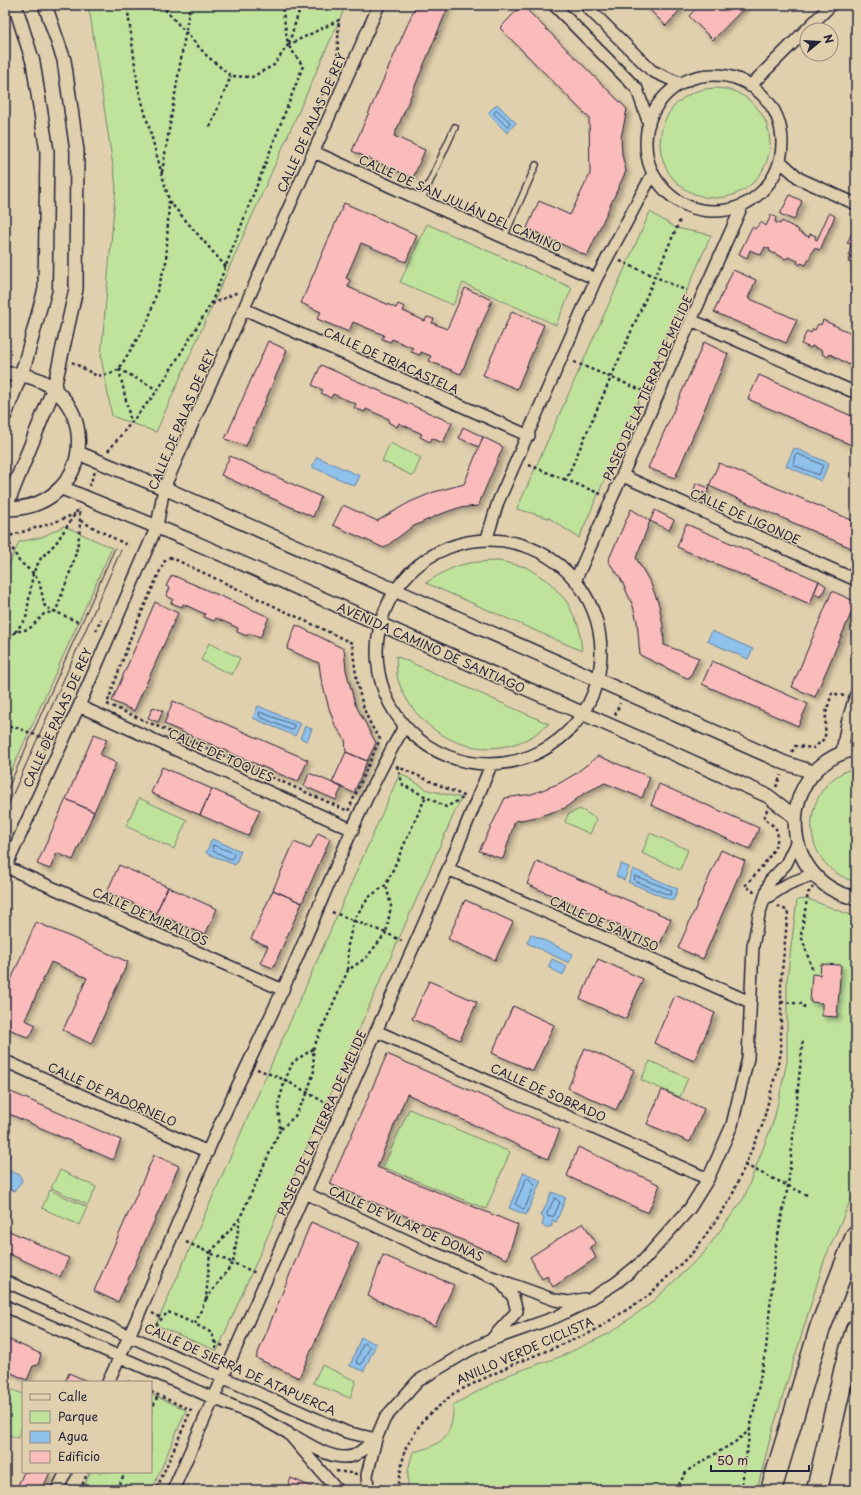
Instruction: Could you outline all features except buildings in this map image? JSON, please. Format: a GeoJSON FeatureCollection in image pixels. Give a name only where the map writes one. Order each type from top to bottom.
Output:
{"type":"FeatureCollection","features":[{"type":"Feature","properties":{"kind":"highway"},"geometry":{"type":"LineString","coordinates":[[772,1488],[820,1328],[856,1236]]}},
{"type":"Feature","properties":{"kind":"highway"},"geometry":{"type":"LineString","coordinates":[[816,1490],[845,1367],[856,1330]]}},
{"type":"Feature","properties":{"kind":"street"},"geometry":{"type":"LineString","coordinates":[[5,415],[21,374],[45,288],[47,152],[33,62],[15,5]]}},
{"type":"Feature","properties":{"kind":"street"},"geometry":{"type":"LineString","coordinates":[[5,374],[21,374],[39,379],[54,388],[70,407],[78,429],[78,453],[71,472],[62,488],[48,499],[18,509],[5,509],[54,388],[76,289],[77,151],[64,60],[45,5]]}},
{"type":"Feature","properties":{"kind":"street","name":"CALLE DE PALAS DE REY"},"geometry":{"type":"LineString","coordinates":[[5,868],[79,706],[157,526],[164,488],[379,5]]}},
{"type":"Feature","properties":{"kind":"street"},"geometry":{"type":"LineString","coordinates":[[554,5],[637,89],[649,124]]}},
{"type":"Feature","properties":{"kind":"street"},"geometry":{"type":"LineString","coordinates":[[585,5],[652,71],[681,84]]}},
{"type":"Feature","properties":{"kind":"street"},"geometry":{"type":"LineString","coordinates":[[750,86],[831,5]]}},
{"type":"Feature","properties":{"kind":"street"},"geometry":{"type":"LineString","coordinates":[[717,76],[735,79],[750,86],[763,96],[774,111],[782,140],[780,161],[771,180],[759,195],[742,206],[722,211],[701,210],[681,203],[664,190],[653,173],[648,157],[647,146],[649,124],[656,108],[667,94],[681,84],[698,77],[717,76]]}},
{"type":"Feature","properties":{"kind":"street","name":"CALLE DE SAN JULIÁN DEL CAMINO"},"geometry":{"type":"LineString","coordinates":[[314,152],[596,279]]}},
{"type":"Feature","properties":{"kind":"street"},"geometry":{"type":"LineString","coordinates":[[780,161],[800,179],[856,204]]}},
{"type":"Feature","properties":{"kind":"street"},"geometry":{"type":"LineString","coordinates":[[487,538],[498,502],[529,436],[596,279],[653,173]]}},
{"type":"Feature","properties":{"kind":"street","name":"PASEO DE LA TIERRA DE MELIDE"},"geometry":{"type":"LineString","coordinates":[[576,579],[742,206]]}},
{"type":"Feature","properties":{"kind":"street","name":"CALLE DE TRIACASTELA"},"geometry":{"type":"LineString","coordinates":[[244,309],[529,436]]}},
{"type":"Feature","properties":{"kind":"street"},"geometry":{"type":"LineString","coordinates":[[691,320],[856,393]]}},
{"type":"Feature","properties":{"kind":"street"},"geometry":{"type":"LineString","coordinates":[[78,453],[164,488],[785,763],[813,772]]}},
{"type":"Feature","properties":{"kind":"street","name":"CALLE DE LIGONDE"},"geometry":{"type":"LineString","coordinates":[[623,476],[856,580]]}},
{"type":"Feature","properties":{"kind":"street","name":"AVENIDA CAMINO DE SANTIAGO"},"geometry":{"type":"LineString","coordinates":[[62,488],[82,502],[157,526],[768,796],[795,817]]}},
{"type":"Feature","properties":{"kind":"street"},"geometry":{"type":"LineString","coordinates":[[487,538],[512,541],[536,548],[558,562],[576,579],[590,601],[598,626],[600,652],[597,680],[580,713],[562,735],[541,751],[517,761],[491,766],[458,762],[429,749],[404,727],[383,687],[377,647],[381,626],[397,592],[413,570],[435,553],[460,543],[487,538]]}},
{"type":"Feature","properties":{"kind":"street"},"geometry":{"type":"LineString","coordinates":[[842,752],[847,723],[855,698]]}},
{"type":"Feature","properties":{"kind":"street","name":"CALLE DE TOQUES"},"geometry":{"type":"LineString","coordinates":[[79,706],[353,830]]}},
{"type":"Feature","properties":{"kind":"street"},"geometry":{"type":"LineString","coordinates":[[108,1381],[130,1336],[208,1152],[283,990],[353,830],[385,761],[404,727]]}},
{"type":"Feature","properties":{"kind":"street"},"geometry":{"type":"LineString","coordinates":[[856,749],[842,752],[826,760],[813,772],[800,793],[795,817],[797,841],[802,857],[816,877],[832,890],[856,898]]}},
{"type":"Feature","properties":{"kind":"street","name":"PASEO DE LA TIERRA DE MELIDE"},"geometry":{"type":"LineString","coordinates":[[173,1490],[448,869],[491,766]]}},
{"type":"Feature","properties":{"kind":"street"},"geometry":{"type":"LineString","coordinates":[[368,1490],[367,1475],[376,1439],[385,1418],[418,1381],[468,1351],[491,1340],[556,1317],[592,1298],[616,1283],[644,1260],[690,1208],[708,1179],[732,1125],[746,1066],[753,946],[759,915],[766,898],[770,881],[786,864],[797,841]]}},
{"type":"Feature","properties":{"kind":"street","name":"CALLE DE MIRALLOS"},"geometry":{"type":"LineString","coordinates":[[5,868],[283,990]]}},
{"type":"Feature","properties":{"kind":"street","name":"CALLE DE SANTISO"},"geometry":{"type":"LineString","coordinates":[[448,869],[750,1002]]}},
{"type":"Feature","properties":{"kind":"street"},"geometry":{"type":"LineString","coordinates":[[766,898],[788,884],[816,877]]}},
{"type":"Feature","properties":{"kind":"street","name":"CALLE DE SOBRADO"},"geometry":{"type":"LineString","coordinates":[[376,1031],[708,1179]]}},
{"type":"Feature","properties":{"kind":"street","name":"CALLE DE PADORNELO"},"geometry":{"type":"LineString","coordinates":[[5,1061],[208,1152]]}},
{"type":"Feature","properties":{"kind":"street","name":"CALLE DE VILAR DE DONAS"},"geometry":{"type":"LineString","coordinates":[[305,1193],[427,1250],[497,1279],[555,1300],[569,1302],[592,1298]]}},
{"type":"Feature","properties":{"kind":"street","name":"CALLE DE VILAR DE DONAS"},"geometry":{"type":"LineString","coordinates":[[491,1340],[517,1311],[513,1297],[497,1279]]}},
{"type":"Feature","properties":{"kind":"street","name":"CALLE DE SIERRA DE ATAPUERCA"},"geometry":{"type":"LineString","coordinates":[[5,1281],[346,1432],[376,1439]]}},
{"type":"Feature","properties":{"kind":"street"},"geometry":{"type":"LineString","coordinates":[[5,1306],[213,1398],[255,1415],[315,1448],[337,1456],[354,1455],[376,1439]]}},
{"type":"Feature","properties":{"kind":"street"},"geometry":{"type":"LineString","coordinates":[[288,1433],[337,1490]]}},
{"type":"Feature","properties":{"kind":"street"},"geometry":{"type":"LineString","coordinates":[[57,1490],[66,1473]]}},
{"type":"Feature","properties":{"kind":"lane"},"geometry":{"type":"LineString","coordinates":[[421,201],[455,128]]}},
{"type":"Feature","properties":{"kind":"lane"},"geometry":{"type":"LineString","coordinates":[[504,237],[536,165]]}},
{"type":"Feature","properties":{"kind":"path"},"geometry":{"type":"LineString","coordinates":[[90,372],[97,376],[110,374],[118,369],[148,321],[166,262],[169,200],[138,87],[127,5]]}},
{"type":"Feature","properties":{"kind":"path"},"geometry":{"type":"LineString","coordinates":[[161,5],[207,56],[231,76],[252,77],[274,65],[288,45],[300,5]]}},
{"type":"Feature","properties":{"kind":"path"},"geometry":{"type":"LineString","coordinates":[[161,174],[187,33],[190,5]]}},
{"type":"Feature","properties":{"kind":"path"},"geometry":{"type":"LineString","coordinates":[[5,643],[26,619],[33,573],[41,558],[56,543],[76,514],[100,461],[158,390],[211,304],[303,66],[288,45],[282,5]]}},
{"type":"Feature","properties":{"kind":"path"},"geometry":{"type":"LineString","coordinates":[[288,45],[339,20],[337,62],[318,104],[325,127]]}},
{"type":"Feature","properties":{"kind":"path"},"geometry":{"type":"LineString","coordinates":[[210,127],[231,76]]}},
{"type":"Feature","properties":{"kind":"path"},"geometry":{"type":"LineString","coordinates":[[169,200],[226,267]]}},
{"type":"Feature","properties":{"kind":"path"},"geometry":{"type":"LineString","coordinates":[[566,480],[680,220]]}},
{"type":"Feature","properties":{"kind":"path"},"geometry":{"type":"LineString","coordinates":[[620,261],[687,291]]}},
{"type":"Feature","properties":{"kind":"path"},"geometry":{"type":"LineString","coordinates":[[211,304],[255,284]]}},
{"type":"Feature","properties":{"kind":"path"},"geometry":{"type":"LineString","coordinates":[[574,362],[646,392]]}},
{"type":"Feature","properties":{"kind":"path"},"geometry":{"type":"LineString","coordinates":[[118,369],[158,390]]}},
{"type":"Feature","properties":{"kind":"path"},"geometry":{"type":"LineString","coordinates":[[118,369],[131,424]]}},
{"type":"Feature","properties":{"kind":"path"},"geometry":{"type":"LineString","coordinates":[[529,465],[601,494]]}},
{"type":"Feature","properties":{"kind":"path"},"geometry":{"type":"LineString","coordinates":[[56,611],[78,546],[82,502]]}},
{"type":"Feature","properties":{"kind":"path"},"geometry":{"type":"LineString","coordinates":[[9,542],[12,535],[76,514]]}},
{"type":"Feature","properties":{"kind":"path"},"geometry":{"type":"LineString","coordinates":[[81,521],[129,546]]}},
{"type":"Feature","properties":{"kind":"path"},"geometry":{"type":"LineString","coordinates":[[5,540],[9,542],[19,561],[33,573],[39,581],[45,607],[78,622]]}},
{"type":"Feature","properties":{"kind":"path"},"geometry":{"type":"LineString","coordinates":[[170,558],[352,643],[357,683],[362,704],[373,729],[380,739],[348,811],[107,704],[132,634],[164,562],[170,558]]}},
{"type":"Feature","properties":{"kind":"path"},"geometry":{"type":"LineString","coordinates":[[15,632],[29,629],[44,614],[56,611]]}},
{"type":"Feature","properties":{"kind":"path"},"geometry":{"type":"LineString","coordinates":[[96,631],[101,619]]}},
{"type":"Feature","properties":{"kind":"path"},"geometry":{"type":"LineString","coordinates":[[610,726],[625,692]]}},
{"type":"Feature","properties":{"kind":"path"},"geometry":{"type":"LineString","coordinates":[[5,731],[9,727],[18,728],[48,740],[43,753]]}},
{"type":"Feature","properties":{"kind":"path"},"geometry":{"type":"LineString","coordinates":[[385,761],[477,802]]}},
{"type":"Feature","properties":{"kind":"path"},"geometry":{"type":"LineString","coordinates":[[397,766],[403,785],[446,807],[466,797]]}},
{"type":"Feature","properties":{"kind":"path"},"geometry":{"type":"LineString","coordinates":[[195,1324],[206,1299],[233,1263],[240,1218],[280,1130],[295,1116],[307,1094],[314,1071],[313,1049],[348,970],[348,945],[354,919],[369,897],[386,885],[426,796]]}},
{"type":"Feature","properties":{"kind":"path"},"geometry":{"type":"LineString","coordinates":[[812,969],[802,935],[808,893],[816,877]]}},
{"type":"Feature","properties":{"kind":"path"},"geometry":{"type":"LineString","coordinates":[[348,970],[366,958],[386,933],[391,906],[386,885]]}},
{"type":"Feature","properties":{"kind":"path"},"geometry":{"type":"LineString","coordinates":[[332,912],[354,919],[402,941]]}},
{"type":"Feature","properties":{"kind":"path","name":"ANILLO VERDE CICLISTA"},"geometry":{"type":"LineString","coordinates":[[398,1490],[405,1450],[422,1421],[454,1393],[512,1365],[592,1332],[648,1296],[696,1249],[730,1200],[762,1126],[781,1053],[781,981],[788,912]]}},
{"type":"Feature","properties":{"kind":"path"},"geometry":{"type":"LineString","coordinates":[[781,1002],[804,1004],[804,1010]]}},
{"type":"Feature","properties":{"kind":"path"},"geometry":{"type":"LineString","coordinates":[[741,1490],[750,1430],[766,1349],[776,1245],[788,1186],[803,1039]]}},
{"type":"Feature","properties":{"kind":"path"},"geometry":{"type":"LineString","coordinates":[[280,1130],[278,1105],[285,1080],[293,1062],[313,1049]]}},
{"type":"Feature","properties":{"kind":"path"},"geometry":{"type":"LineString","coordinates":[[249,1064],[261,1072],[285,1080],[307,1094],[326,1103]]}},
{"type":"Feature","properties":{"kind":"path"},"geometry":{"type":"LineString","coordinates":[[745,1165],[807,1195]]}},
{"type":"Feature","properties":{"kind":"path"},"geometry":{"type":"LineString","coordinates":[[206,1299],[210,1253],[240,1218]]}},
{"type":"Feature","properties":{"kind":"path"},"geometry":{"type":"LineString","coordinates":[[186,1242],[268,1278]]}},
{"type":"Feature","properties":{"kind":"path"},"geometry":{"type":"LineString","coordinates":[[156,1325],[168,1312],[212,1333],[217,1350]]}},
{"type":"Feature","properties":{"kind":"path"},"geometry":{"type":"LineString","coordinates":[[152,1392],[190,1410],[156,1490]]}},
{"type":"Feature","properties":{"kind":"path"},"geometry":{"type":"LineString","coordinates":[[152,1409],[158,1395]]}},
{"type":"Feature","properties":{"kind":"path"},"geometry":{"type":"LineString","coordinates":[[675,1490],[687,1471],[723,1450],[750,1430]]}},
{"type":"Feature","properties":{"kind":"path"},"geometry":{"type":"LineString","coordinates":[[325,1476],[337,1471],[367,1475]]}},
{"type":"Feature","properties":{"kind":"path"},"geometry":{"type":"LineString","coordinates":[[80,1490],[88,1473]]}},
{"type":"Feature","properties":{"kind":"path"},"geometry":{"type":"LineString","coordinates":[[117,1490],[125,1473]]}},
{"type":"Feature","properties":{"kind":"green space"},"geometry":{"type":"Polygon","coordinates":[[[87,5],[346,5],[156,432],[112,416],[101,357],[116,186],[90,14],[87,5]]]}},
{"type":"Feature","properties":{"kind":"green space"},"geometry":{"type":"Polygon","coordinates":[[[715,88],[736,92],[754,104],[766,122],[770,143],[766,164],[754,182],[736,194],[715,198],[694,194],[676,182],[664,164],[660,143],[664,122],[676,104],[694,92],[715,88]]]}},
{"type":"Feature","properties":{"kind":"green space"},"geometry":{"type":"Polygon","coordinates":[[[650,212],[676,228],[711,235],[579,538],[549,518],[517,509],[650,212]]]}},
{"type":"Feature","properties":{"kind":"green space"},"geometry":{"type":"Polygon","coordinates":[[[427,224],[572,288],[556,325],[463,283],[453,305],[400,282],[427,224]]]}},
{"type":"Feature","properties":{"kind":"green space"},"geometry":{"type":"Polygon","coordinates":[[[390,443],[421,458],[413,476],[382,461],[390,443]]]}},
{"type":"Feature","properties":{"kind":"green space"},"geometry":{"type":"Polygon","coordinates":[[[64,526],[112,548],[5,785],[5,574],[19,542],[42,537],[64,526]]]}},
{"type":"Feature","properties":{"kind":"green space"},"geometry":{"type":"Polygon","coordinates":[[[499,561],[526,567],[549,582],[567,602],[579,627],[582,651],[426,583],[460,565],[477,562],[499,561]]]}},
{"type":"Feature","properties":{"kind":"green space"},"geometry":{"type":"Polygon","coordinates":[[[209,643],[240,658],[232,675],[201,660],[209,643]]]}},
{"type":"Feature","properties":{"kind":"green space"},"geometry":{"type":"Polygon","coordinates":[[[396,656],[549,724],[532,737],[509,745],[489,748],[469,746],[451,739],[434,729],[419,716],[407,699],[398,680],[396,656]]]}},
{"type":"Feature","properties":{"kind":"green space"},"geometry":{"type":"Polygon","coordinates":[[[856,768],[856,883],[835,872],[825,863],[817,850],[813,836],[812,821],[815,806],[821,793],[830,782],[842,773],[856,768]]]}},
{"type":"Feature","properties":{"kind":"green space"},"geometry":{"type":"Polygon","coordinates":[[[400,773],[428,790],[461,798],[217,1351],[156,1325],[400,773]]]}},
{"type":"Feature","properties":{"kind":"green space"},"geometry":{"type":"Polygon","coordinates":[[[139,798],[187,820],[174,849],[126,826],[139,798]]]}},
{"type":"Feature","properties":{"kind":"green space"},"geometry":{"type":"Polygon","coordinates":[[[580,809],[597,819],[590,834],[565,822],[568,814],[580,809]]]}},
{"type":"Feature","properties":{"kind":"green space"},"geometry":{"type":"Polygon","coordinates":[[[650,833],[688,850],[680,870],[642,853],[650,833]]]}},
{"type":"Feature","properties":{"kind":"green space"},"geometry":{"type":"Polygon","coordinates":[[[808,899],[856,917],[856,1188],[825,1258],[771,1435],[757,1490],[408,1490],[408,1470],[413,1452],[423,1450],[438,1443],[444,1438],[451,1425],[453,1405],[508,1375],[562,1356],[610,1333],[650,1304],[703,1254],[744,1198],[774,1120],[787,1062],[787,979],[797,900],[808,899]]]}},
{"type":"Feature","properties":{"kind":"green space"},"geometry":{"type":"Polygon","coordinates":[[[650,1061],[688,1078],[680,1097],[641,1080],[650,1061]]]}},
{"type":"Feature","properties":{"kind":"green space"},"geometry":{"type":"Polygon","coordinates":[[[409,1109],[510,1152],[486,1209],[383,1167],[409,1109]]]}},
{"type":"Feature","properties":{"kind":"green space"},"geometry":{"type":"Polygon","coordinates":[[[60,1170],[96,1187],[88,1205],[51,1188],[60,1170]]]}},
{"type":"Feature","properties":{"kind":"green space"},"geometry":{"type":"Polygon","coordinates":[[[50,1190],[87,1207],[79,1225],[42,1208],[50,1190]]]}},
{"type":"Feature","properties":{"kind":"green space"},"geometry":{"type":"Polygon","coordinates":[[[322,1365],[356,1381],[350,1398],[313,1383],[322,1365]]]}},
{"type":"Feature","properties":{"kind":"green space"},"geometry":{"type":"Polygon","coordinates":[[[5,1387],[22,1394],[22,1427],[17,1438],[5,1433],[5,1387]]]}},
{"type":"Feature","properties":{"kind":"green space"},"geometry":{"type":"Polygon","coordinates":[[[152,1394],[186,1410],[152,1490],[83,1490],[90,1473],[152,1473],[152,1394]]]}},
{"type":"Feature","properties":{"kind":"water"},"geometry":{"type":"Polygon","coordinates":[[[497,104],[516,123],[507,133],[488,113],[497,104]]]}},
{"type":"Feature","properties":{"kind":"water"},"geometry":{"type":"Polygon","coordinates":[[[794,448],[829,463],[821,481],[786,466],[794,448]]]}},
{"type":"Feature","properties":{"kind":"water"},"geometry":{"type":"Polygon","coordinates":[[[317,457],[360,476],[355,486],[312,467],[317,457]]]}},
{"type":"Feature","properties":{"kind":"water"},"geometry":{"type":"Polygon","coordinates":[[[712,631],[753,649],[748,659],[707,641],[712,631]]]}},
{"type":"Feature","properties":{"kind":"water"},"geometry":{"type":"Polygon","coordinates":[[[258,706],[301,724],[295,736],[253,718],[258,706]]]}},
{"type":"Feature","properties":{"kind":"water"},"geometry":{"type":"Polygon","coordinates":[[[305,726],[312,729],[307,741],[300,738],[305,726]]]}},
{"type":"Feature","properties":{"kind":"water"},"geometry":{"type":"Polygon","coordinates":[[[212,839],[241,851],[235,865],[206,853],[212,839]]]}},
{"type":"Feature","properties":{"kind":"water"},"geometry":{"type":"Polygon","coordinates":[[[621,864],[629,867],[624,880],[616,876],[621,864]]]}},
{"type":"Feature","properties":{"kind":"water"},"geometry":{"type":"Polygon","coordinates":[[[633,869],[678,889],[673,901],[628,882],[633,869]]]}},
{"type":"Feature","properties":{"kind":"water"},"geometry":{"type":"Polygon","coordinates":[[[531,934],[573,954],[569,963],[527,943],[531,934]]]}},
{"type":"Feature","properties":{"kind":"water"},"geometry":{"type":"Polygon","coordinates":[[[552,959],[567,966],[563,975],[548,967],[552,959]]]}},
{"type":"Feature","properties":{"kind":"water"},"geometry":{"type":"Polygon","coordinates":[[[5,1150],[10,1155],[7,1166],[9,1171],[20,1175],[22,1181],[14,1191],[8,1189],[5,1182],[5,1150]]]}},
{"type":"Feature","properties":{"kind":"water"},"geometry":{"type":"Polygon","coordinates":[[[524,1172],[541,1181],[526,1215],[509,1208],[524,1172]]]}},
{"type":"Feature","properties":{"kind":"water"},"geometry":{"type":"Polygon","coordinates":[[[552,1192],[566,1198],[556,1222],[552,1220],[552,1226],[546,1228],[542,1225],[544,1217],[541,1216],[552,1192]]]}},
{"type":"Feature","properties":{"kind":"water"},"geometry":{"type":"Polygon","coordinates":[[[361,1337],[376,1344],[364,1371],[350,1366],[361,1337]]]}},
{"type":"Feature","properties":{"kind":"tram line"},"geometry":{"type":"LineString","coordinates":[[5,795],[115,548]]}},
{"type":"Feature","properties":{"kind":"tram line"},"geometry":{"type":"LineString","coordinates":[[5,812],[121,550]]}}]}
